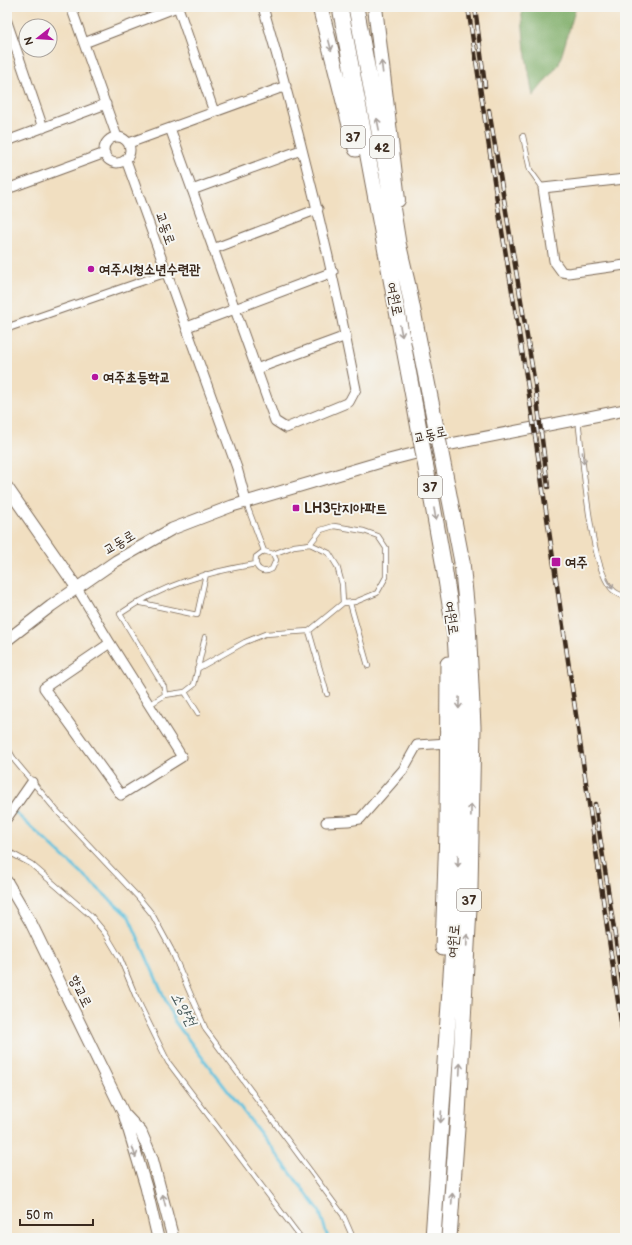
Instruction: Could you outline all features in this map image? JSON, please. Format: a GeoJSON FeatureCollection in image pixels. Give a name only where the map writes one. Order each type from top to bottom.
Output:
{"type":"FeatureCollection","features":[{"type":"Feature","properties":{"kind":"highway","name":"37"},"geometry":{"type":"LineString","coordinates":[[320,7],[358,157],[378,245],[388,265]]}},
{"type":"Feature","properties":{"kind":"highway","name":"여원로"},"geometry":{"type":"LineString","coordinates":[[340,7],[415,407],[455,636],[459,694],[458,873],[433,1238]]}},
{"type":"Feature","properties":{"kind":"highway","name":"여원로"},"geometry":{"type":"LineString","coordinates":[[356,7],[388,174],[398,243],[408,286],[462,562],[468,623],[473,727],[470,889],[458,1115],[449,1238]]}},
{"type":"Feature","properties":{"kind":"highway"},"geometry":{"type":"LineString","coordinates":[[446,1044],[440,1005],[447,832],[448,659],[455,636]]}},
{"type":"Feature","properties":{"kind":"main road","name":"37"},"geometry":{"type":"LineString","coordinates":[[375,7],[408,286]]}},
{"type":"Feature","properties":{"kind":"street"},"geometry":{"type":"LineString","coordinates":[[71,7],[117,137]]}},
{"type":"Feature","properties":{"kind":"street"},"geometry":{"type":"LineString","coordinates":[[84,43],[178,7],[214,112]]}},
{"type":"Feature","properties":{"kind":"street"},"geometry":{"type":"LineString","coordinates":[[170,128],[275,421],[286,428],[349,402],[356,389],[333,272],[286,86],[263,7]]}},
{"type":"Feature","properties":{"kind":"street"},"geometry":{"type":"LineString","coordinates":[[7,22],[43,128]]}},
{"type":"Feature","properties":{"kind":"street"},"geometry":{"type":"LineString","coordinates":[[129,144],[286,86]]}},
{"type":"Feature","properties":{"kind":"street"},"geometry":{"type":"LineString","coordinates":[[7,141],[106,104]]}},
{"type":"Feature","properties":{"kind":"street"},"geometry":{"type":"LineString","coordinates":[[117,137],[122,138],[129,144],[130,152],[126,160],[117,163],[113,162],[109,160],[105,153],[108,141],[117,137]]}},
{"type":"Feature","properties":{"kind":"street"},"geometry":{"type":"LineString","coordinates":[[192,190],[301,150]]}},
{"type":"Feature","properties":{"kind":"street"},"geometry":{"type":"LineString","coordinates":[[7,189],[105,153]]}},
{"type":"Feature","properties":{"kind":"street","name":"교동로"},"geometry":{"type":"LineString","coordinates":[[126,160],[237,468],[246,501]]}},
{"type":"Feature","properties":{"kind":"street"},"geometry":{"type":"LineString","coordinates":[[625,179],[543,188],[554,261],[562,272],[568,273],[625,265]]}},
{"type":"Feature","properties":{"kind":"street"},"geometry":{"type":"LineString","coordinates":[[213,249],[318,209]]}},
{"type":"Feature","properties":{"kind":"street"},"geometry":{"type":"LineString","coordinates":[[186,328],[234,308],[333,272]]}},
{"type":"Feature","properties":{"kind":"street"},"geometry":{"type":"LineString","coordinates":[[7,328],[166,273]]}},
{"type":"Feature","properties":{"kind":"street"},"geometry":{"type":"LineString","coordinates":[[256,369],[346,336]]}},
{"type":"Feature","properties":{"kind":"street","name":"교동로"},"geometry":{"type":"LineString","coordinates":[[7,640],[116,561],[172,529],[246,501],[381,462],[451,444],[625,410]]}},
{"type":"Feature","properties":{"kind":"street"},"geometry":{"type":"LineString","coordinates":[[7,487],[77,588],[182,757],[121,795],[44,688],[110,643]]}},
{"type":"Feature","properties":{"kind":"street"},"geometry":{"type":"LineString","coordinates":[[326,822],[360,819],[403,770],[417,745],[448,743]]}},
{"type":"Feature","properties":{"kind":"street"},"geometry":{"type":"LineString","coordinates":[[7,818],[30,784]]}},
{"type":"Feature","properties":{"kind":"street","name":"향교로"},"geometry":{"type":"LineString","coordinates":[[7,882],[31,924],[124,1114],[146,1186],[158,1238]]}},
{"type":"Feature","properties":{"kind":"street","name":"향교로"},"geometry":{"type":"LineString","coordinates":[[124,1114],[141,1132],[152,1158],[173,1238]]}},
{"type":"Feature","properties":{"kind":"lane"},"geometry":{"type":"LineString","coordinates":[[523,136],[530,170],[543,188]]}},
{"type":"Feature","properties":{"kind":"lane"},"geometry":{"type":"LineString","coordinates":[[578,420],[591,529],[600,566],[613,591],[625,597]]}},
{"type":"Feature","properties":{"kind":"lane"},"geometry":{"type":"LineString","coordinates":[[246,501],[264,551]]}},
{"type":"Feature","properties":{"kind":"lane"},"geometry":{"type":"LineString","coordinates":[[197,669],[238,646],[265,634],[309,630],[343,603],[350,603],[365,599],[377,593],[386,577],[386,548],[378,536],[364,531],[334,526],[321,530],[310,544]]}},
{"type":"Feature","properties":{"kind":"lane"},"geometry":{"type":"LineString","coordinates":[[264,551],[273,554],[294,546],[310,544],[329,553],[337,566],[342,584],[343,603]]}},
{"type":"Feature","properties":{"kind":"lane"},"geometry":{"type":"LineString","coordinates":[[264,551],[256,558],[256,564],[262,571],[269,571],[276,564],[273,554]]}},
{"type":"Feature","properties":{"kind":"lane"},"geometry":{"type":"LineString","coordinates":[[165,694],[164,687],[120,614],[137,602],[190,578],[256,564]]}},
{"type":"Feature","properties":{"kind":"lane"},"geometry":{"type":"LineString","coordinates":[[137,602],[197,615],[206,574]]}},
{"type":"Feature","properties":{"kind":"lane"},"geometry":{"type":"LineString","coordinates":[[350,603],[368,666]]}},
{"type":"Feature","properties":{"kind":"lane"},"geometry":{"type":"LineString","coordinates":[[309,630],[328,694]]}},
{"type":"Feature","properties":{"kind":"lane"},"geometry":{"type":"LineString","coordinates":[[149,705],[165,694],[185,692],[194,685],[205,637]]}},
{"type":"Feature","properties":{"kind":"lane"},"geometry":{"type":"LineString","coordinates":[[185,692],[198,713]]}},
{"type":"Feature","properties":{"kind":"lane"},"geometry":{"type":"LineString","coordinates":[[7,747],[30,784],[138,897],[152,914],[168,943],[206,1030],[338,1209],[349,1227],[353,1238]]}},
{"type":"Feature","properties":{"kind":"lane"},"geometry":{"type":"LineString","coordinates":[[7,851],[31,864],[91,916],[105,933],[120,958],[136,997],[168,1062],[301,1238]]}},
{"type":"Feature","properties":{"kind":"green space"},"geometry":{"type":"Polygon","coordinates":[[[521,7],[576,7],[559,64],[533,96],[525,50],[521,7]]]}},
{"type":"Feature","properties":{"kind":"waterway","name":"소양천"},"geometry":{"type":"LineString","coordinates":[[7,805],[129,917],[175,1022],[319,1210],[328,1238]]}},
{"type":"Feature","properties":{"kind":"railway"},"geometry":{"type":"LineString","coordinates":[[468,7],[498,207],[527,381],[625,1049]]}},
{"type":"Feature","properties":{"kind":"railway"},"geometry":{"type":"LineString","coordinates":[[475,7],[485,86]]}},
{"type":"Feature","properties":{"kind":"railway"},"geometry":{"type":"LineString","coordinates":[[489,110],[535,384],[548,487]]}},
{"type":"Feature","properties":{"kind":"railway"},"geometry":{"type":"LineString","coordinates":[[595,804],[625,1002]]}},
{"type":"Feature","properties":{"kind":"place","name":"여주시청소년수련관"},"geometry":{"type":"Point","coordinates":[91,269]}},
{"type":"Feature","properties":{"kind":"place","name":"여주초등학교"},"geometry":{"type":"Point","coordinates":[95,377]}},
{"type":"Feature","properties":{"kind":"place","name":"LH3단지아파트"},"geometry":{"type":"Point","coordinates":[296,508]}},
{"type":"Feature","properties":{"kind":"place","name":"여주"},"geometry":{"type":"Point","coordinates":[556,562]}}]}
